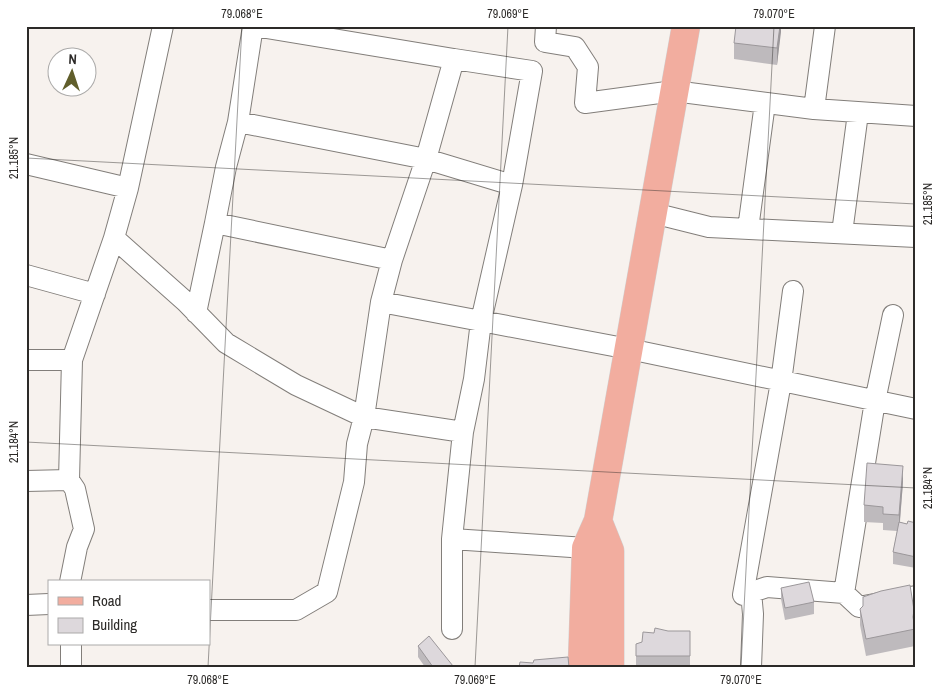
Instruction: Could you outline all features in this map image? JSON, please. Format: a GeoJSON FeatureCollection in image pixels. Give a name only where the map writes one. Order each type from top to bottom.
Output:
{"type":"FeatureCollection","features":[{"type":"Feature","properties":{"kind":"main road"},"geometry":{"type":"LineString","coordinates":[[582,667],[586,548],[598,521],[686,26]]}},
{"type":"Feature","properties":{"kind":"main road"},"geometry":{"type":"LineString","coordinates":[[598,521],[610,551],[610,667]]}},
{"type":"Feature","properties":{"kind":"street"},"geometry":{"type":"LineString","coordinates":[[70,580],[77,547],[84,529],[75,489],[70,480],[72,360],[114,238],[128,188],[163,26]]}},
{"type":"Feature","properties":{"kind":"street"},"geometry":{"type":"LineString","coordinates":[[196,313],[226,167],[238,122],[254,26],[532,71]]}},
{"type":"Feature","properties":{"kind":"street"},"geometry":{"type":"LineString","coordinates":[[814,109],[826,26]]}},
{"type":"Feature","properties":{"kind":"street"},"geometry":{"type":"LineString","coordinates":[[452,628],[452,539],[463,432],[474,379],[482,321],[512,185],[532,71],[545,34],[575,47],[588,67],[585,103],[674,91],[814,109],[916,116]]}},
{"type":"Feature","properties":{"kind":"street"},"geometry":{"type":"LineString","coordinates":[[210,610],[296,610],[327,592],[354,482],[357,444],[364,417],[381,302],[392,260],[426,159],[454,59]]}},
{"type":"Feature","properties":{"kind":"street"},"geometry":{"type":"LineString","coordinates":[[748,229],[765,103]]}},
{"type":"Feature","properties":{"kind":"street"},"geometry":{"type":"LineString","coordinates":[[842,233],[858,113]]}},
{"type":"Feature","properties":{"kind":"street"},"geometry":{"type":"LineString","coordinates":[[238,122],[426,159],[512,185]]}},
{"type":"Feature","properties":{"kind":"street"},"geometry":{"type":"LineString","coordinates":[[26,164],[128,188]]}},
{"type":"Feature","properties":{"kind":"street"},"geometry":{"type":"LineString","coordinates":[[653,213],[709,227],[916,237]]}},
{"type":"Feature","properties":{"kind":"street"},"geometry":{"type":"LineString","coordinates":[[215,223],[392,260]]}},
{"type":"Feature","properties":{"kind":"street"},"geometry":{"type":"LineString","coordinates":[[114,238],[151,270],[226,343],[296,385],[364,417],[463,432]]}},
{"type":"Feature","properties":{"kind":"street"},"geometry":{"type":"LineString","coordinates":[[26,275],[95,294]]}},
{"type":"Feature","properties":{"kind":"street"},"geometry":{"type":"LineString","coordinates":[[793,291],[781,382],[743,595],[767,587],[844,594],[859,607],[916,596]]}},
{"type":"Feature","properties":{"kind":"street"},"geometry":{"type":"LineString","coordinates":[[381,302],[629,348],[781,382],[916,409]]}},
{"type":"Feature","properties":{"kind":"street"},"geometry":{"type":"LineString","coordinates":[[844,594],[875,401],[893,315]]}},
{"type":"Feature","properties":{"kind":"street"},"geometry":{"type":"LineString","coordinates":[[26,360],[72,360]]}},
{"type":"Feature","properties":{"kind":"street"},"geometry":{"type":"LineString","coordinates":[[26,482],[70,480]]}},
{"type":"Feature","properties":{"kind":"street"},"geometry":{"type":"LineString","coordinates":[[452,539],[586,548]]}},
{"type":"Feature","properties":{"kind":"street"},"geometry":{"type":"LineString","coordinates":[[751,592],[753,614],[751,667]]}},
{"type":"Feature","properties":{"kind":"street"},"geometry":{"type":"LineString","coordinates":[[26,605],[48,604]]}},
{"type":"Feature","properties":{"kind":"street"},"geometry":{"type":"LineString","coordinates":[[70,667],[71,646]]}},
{"type":"Feature","properties":{"kind":"building"},"geometry":{"type":"Polygon","coordinates":[[[736,26],[780,26],[777,48],[734,43],[736,26]]]}},
{"type":"Feature","properties":{"kind":"building"},"geometry":{"type":"Polygon","coordinates":[[[867,463],[903,466],[899,515],[883,514],[883,507],[864,505],[867,463]]]}},
{"type":"Feature","properties":{"kind":"building"},"geometry":{"type":"Polygon","coordinates":[[[908,521],[916,523],[916,557],[893,552],[899,522],[907,524],[908,521]]]}},
{"type":"Feature","properties":{"kind":"building"},"geometry":{"type":"Polygon","coordinates":[[[809,582],[814,602],[785,608],[781,588],[809,582]]]}},
{"type":"Feature","properties":{"kind":"building"},"geometry":{"type":"Polygon","coordinates":[[[910,585],[915,629],[866,639],[860,609],[863,606],[863,597],[910,585]]]}},
{"type":"Feature","properties":{"kind":"building"},"geometry":{"type":"Polygon","coordinates":[[[655,628],[668,631],[690,631],[690,656],[636,656],[636,644],[642,642],[643,632],[654,633],[655,628]]]}},
{"type":"Feature","properties":{"kind":"building"},"geometry":{"type":"Polygon","coordinates":[[[429,636],[452,667],[433,667],[418,646],[429,636]]]}},
{"type":"Feature","properties":{"kind":"building"},"geometry":{"type":"Polygon","coordinates":[[[568,657],[569,667],[519,667],[520,662],[533,663],[534,660],[568,657]]]}}]}
